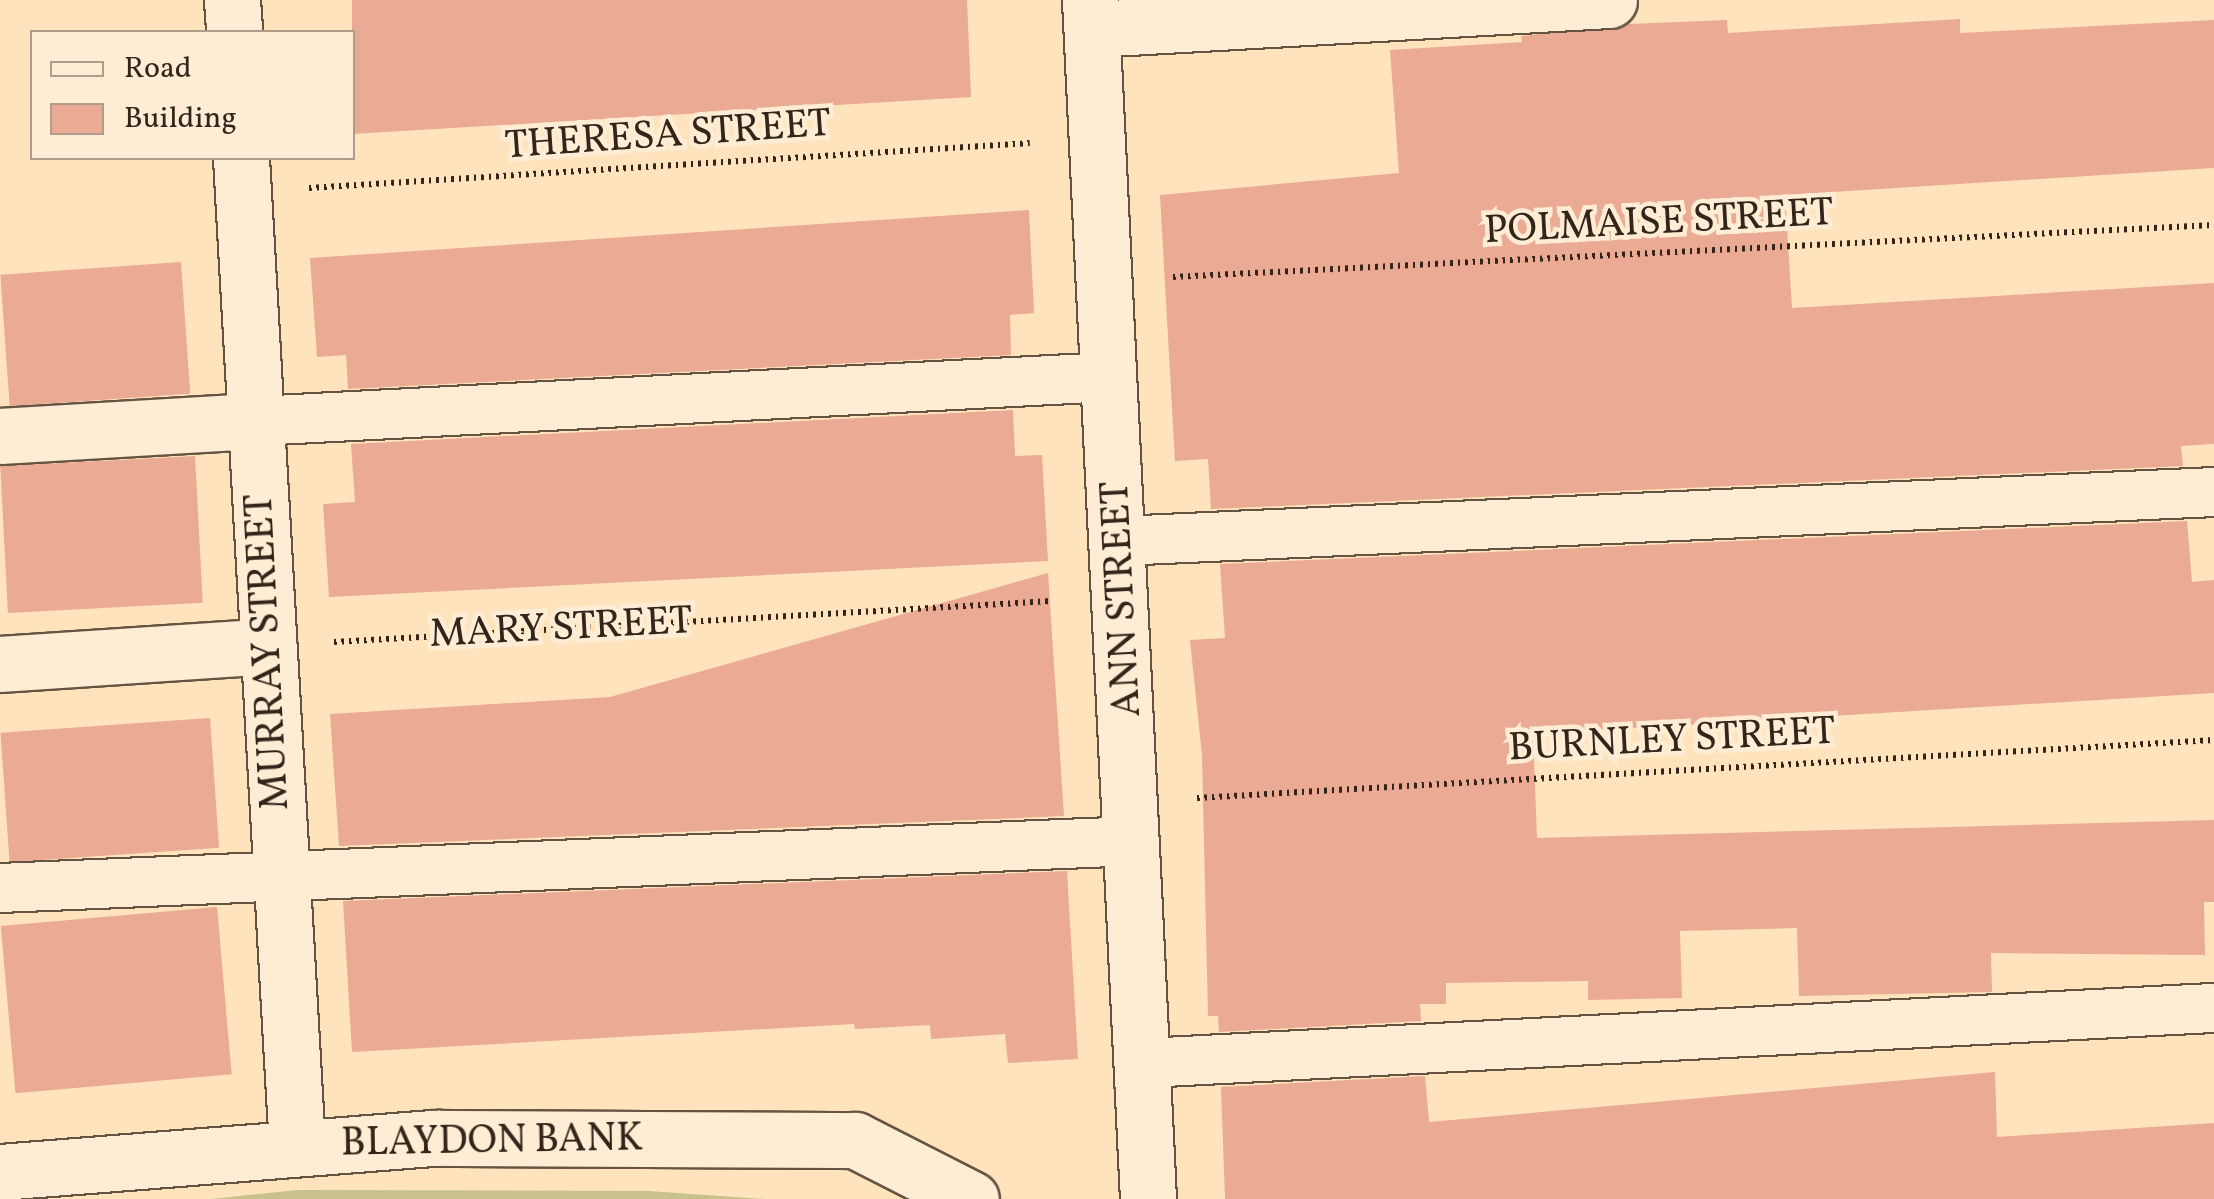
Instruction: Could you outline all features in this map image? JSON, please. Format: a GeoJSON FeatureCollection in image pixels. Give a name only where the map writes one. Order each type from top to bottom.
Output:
{"type":"FeatureCollection","features":[{"type":"Feature","properties":{"kind":"street"},"geometry":{"type":"LineString","coordinates":[[232,0],[234,30]]}},
{"type":"Feature","properties":{"kind":"street"},"geometry":{"type":"LineString","coordinates":[[1092,14],[1609,0]]}},
{"type":"Feature","properties":{"kind":"street","name":"ANN STREET"},"geometry":{"type":"LineString","coordinates":[[1092,14],[1134,821],[1148,1199]]}},
{"type":"Feature","properties":{"kind":"street","name":"MURRAY STREET"},"geometry":{"type":"LineString","coordinates":[[242,175],[297,1147]]}},
{"type":"Feature","properties":{"kind":"street"},"geometry":{"type":"LineString","coordinates":[[0,436],[256,422]]}},
{"type":"Feature","properties":{"kind":"street"},"geometry":{"type":"LineString","coordinates":[[0,664],[268,646]]}},
{"type":"Feature","properties":{"kind":"street","name":"BLAYDON BANK"},"geometry":{"type":"LineString","coordinates":[[0,1172],[436,1138],[854,1140],[971,1199]]}},
{"type":"Feature","properties":{"kind":"lane"},"geometry":{"type":"LineString","coordinates":[[256,422],[1111,377]]}},
{"type":"Feature","properties":{"kind":"lane"},"geometry":{"type":"LineString","coordinates":[[1119,541],[2214,492]]}},
{"type":"Feature","properties":{"kind":"lane"},"geometry":{"type":"LineString","coordinates":[[0,888],[1134,821]]}},
{"type":"Feature","properties":{"kind":"lane"},"geometry":{"type":"LineString","coordinates":[[1145,1063],[2214,1008]]}},
{"type":"Feature","properties":{"kind":"path","name":"THERESA STREET"},"geometry":{"type":"LineString","coordinates":[[242,175],[1096,139]]}},
{"type":"Feature","properties":{"kind":"path","name":"POLMAISE STREET"},"geometry":{"type":"LineString","coordinates":[[1106,280],[2214,225]]}},
{"type":"Feature","properties":{"kind":"path","name":"MARY STREET"},"geometry":{"type":"LineString","coordinates":[[268,646],[1122,597]]}},
{"type":"Feature","properties":{"kind":"path","name":"BURNLEY STREET"},"geometry":{"type":"LineString","coordinates":[[1134,821],[2214,740]]}},
{"type":"Feature","properties":{"kind":"shaded area"},"geometry":{"type":"Polygon","coordinates":[[[298,1190],[648,1191],[764,1199],[211,1199],[298,1190]]]}},
{"type":"Feature","properties":{"kind":"building"},"geometry":{"type":"Polygon","coordinates":[[[352,0],[967,0],[971,97],[355,134],[352,0]]]}},
{"type":"Feature","properties":{"kind":"building"},"geometry":{"type":"Polygon","coordinates":[[[1960,19],[1960,33],[2214,20],[2214,168],[1785,195],[1792,308],[2214,283],[2214,444],[2181,446],[2183,466],[1211,509],[1208,459],[1175,461],[1160,195],[1399,173],[1390,50],[1522,42],[1521,36],[1628,24],[1727,20],[1728,33],[1960,19]]]}},
{"type":"Feature","properties":{"kind":"building"},"geometry":{"type":"Polygon","coordinates":[[[1029,210],[1034,313],[1010,315],[1011,355],[348,389],[346,355],[317,357],[310,258],[1029,210]]]}},
{"type":"Feature","properties":{"kind":"building"},"geometry":{"type":"Polygon","coordinates":[[[181,262],[190,394],[10,406],[0,275],[181,262]]]}},
{"type":"Feature","properties":{"kind":"building"},"geometry":{"type":"Polygon","coordinates":[[[1013,410],[1015,456],[1042,455],[1048,561],[329,597],[323,504],[355,502],[351,444],[1013,410]]]}},
{"type":"Feature","properties":{"kind":"building"},"geometry":{"type":"Polygon","coordinates":[[[195,456],[203,603],[8,613],[0,466],[195,456]]]}},
{"type":"Feature","properties":{"kind":"building"},"geometry":{"type":"Polygon","coordinates":[[[2187,521],[2192,582],[2214,580],[2214,693],[1533,734],[1537,838],[2214,820],[2214,902],[2204,902],[2205,955],[1991,953],[1992,992],[1799,996],[1797,928],[1680,931],[1682,998],[1588,1000],[1588,981],[1446,983],[1446,1004],[1420,1004],[1421,1021],[1219,1032],[1218,1016],[1208,1016],[1202,756],[1190,640],[1225,638],[1220,564],[2187,521]]]}},
{"type":"Feature","properties":{"kind":"building"},"geometry":{"type":"Polygon","coordinates":[[[1048,573],[1064,816],[339,846],[330,714],[610,697],[1048,573]]]}},
{"type":"Feature","properties":{"kind":"building"},"geometry":{"type":"Polygon","coordinates":[[[210,718],[219,848],[10,862],[1,733],[210,718]]]}},
{"type":"Feature","properties":{"kind":"building"},"geometry":{"type":"Polygon","coordinates":[[[1067,871],[1078,1059],[1008,1063],[1005,1034],[931,1039],[930,1025],[855,1029],[854,1024],[352,1052],[343,901],[1067,871]]]}},
{"type":"Feature","properties":{"kind":"building"},"geometry":{"type":"Polygon","coordinates":[[[217,907],[232,1074],[15,1093],[1,926],[217,907]]]}},
{"type":"Feature","properties":{"kind":"building"},"geometry":{"type":"Polygon","coordinates":[[[1995,1072],[1997,1137],[2214,1123],[2214,1199],[1225,1199],[1221,1087],[1425,1076],[1429,1122],[1995,1072]]]}}]}
